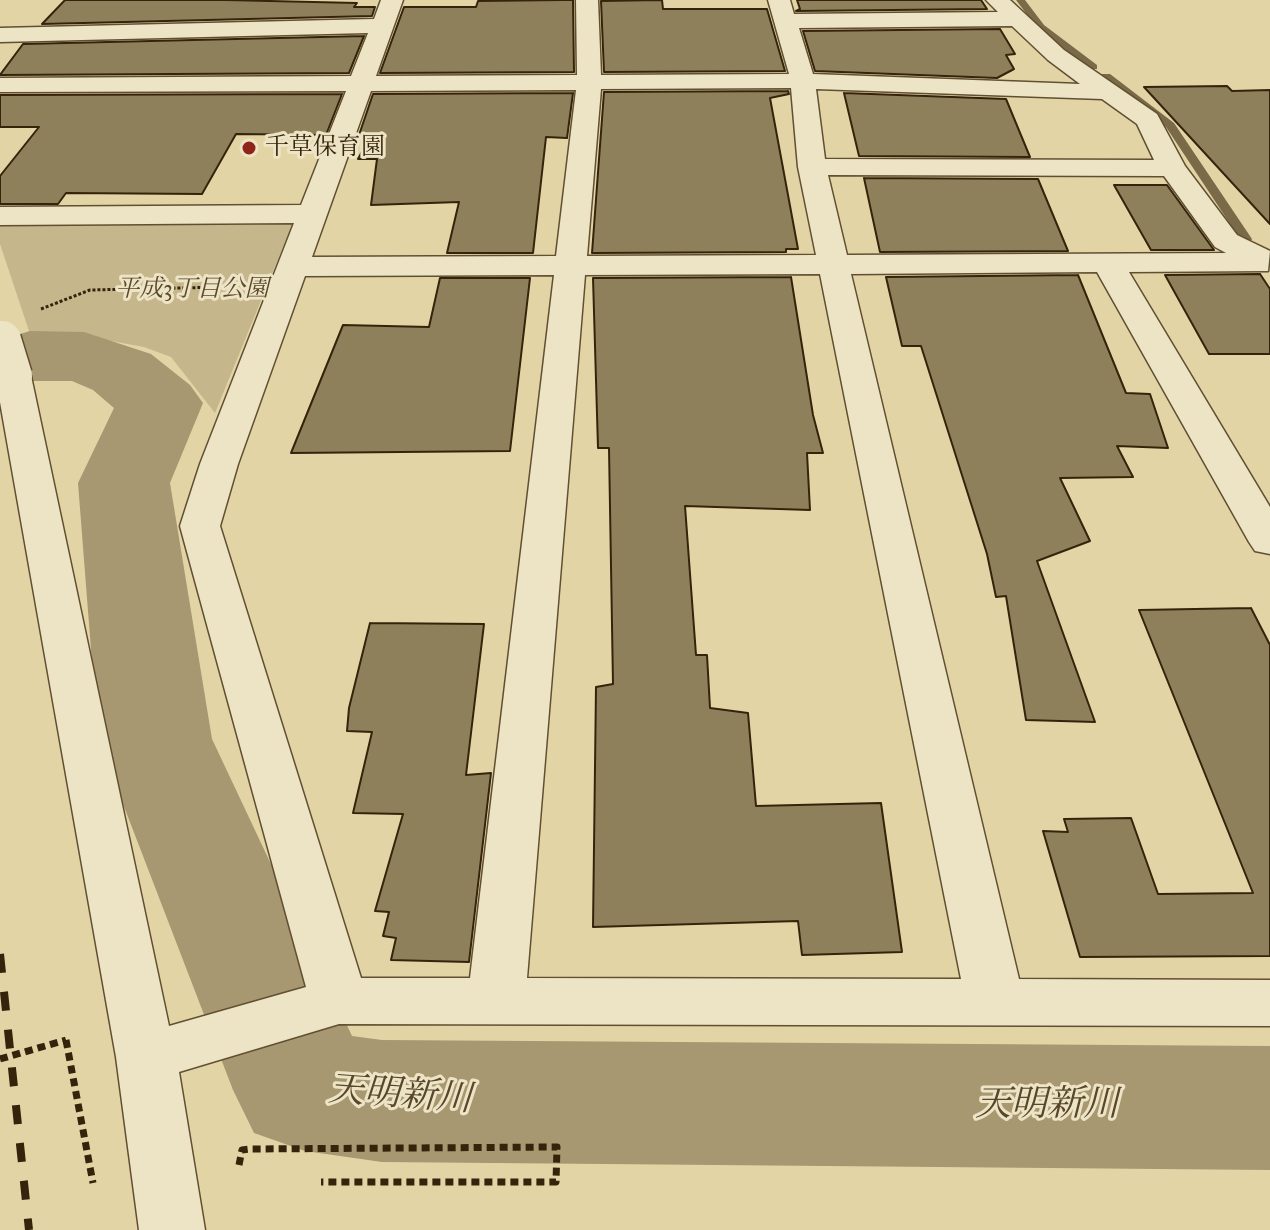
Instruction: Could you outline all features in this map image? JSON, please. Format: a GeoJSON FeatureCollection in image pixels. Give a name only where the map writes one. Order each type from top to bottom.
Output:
{"type":"FeatureCollection","features":[{"type":"Feature","properties":{"kind":"street"},"geometry":{"type":"LineString","coordinates":[[339,1001],[200,526],[219,464],[392,0]]}},
{"type":"Feature","properties":{"kind":"street"},"geometry":{"type":"LineString","coordinates":[[496,1001],[589,83],[587,0]]}},
{"type":"Feature","properties":{"kind":"street"},"geometry":{"type":"LineString","coordinates":[[997,0],[1056,55],[1148,120],[1172,168],[1226,241],[1267,262]]}},
{"type":"Feature","properties":{"kind":"street"},"geometry":{"type":"LineString","coordinates":[[995,1002],[812,167],[803,81],[782,10],[1016,19]]}},
{"type":"Feature","properties":{"kind":"street"},"geometry":{"type":"LineString","coordinates":[[0,35],[381,26]]}},
{"type":"Feature","properties":{"kind":"street"},"geometry":{"type":"LineString","coordinates":[[0,85],[803,81],[1107,92]]}},
{"type":"Feature","properties":{"kind":"street"},"geometry":{"type":"LineString","coordinates":[[812,167],[1172,168]]}},
{"type":"Feature","properties":{"kind":"street"},"geometry":{"type":"LineString","coordinates":[[0,216],[314,214]]}},
{"type":"Feature","properties":{"kind":"street"},"geometry":{"type":"LineString","coordinates":[[294,267],[1267,262]]}},
{"type":"Feature","properties":{"kind":"street"},"geometry":{"type":"LineString","coordinates":[[1109,265],[1270,542]]}},
{"type":"Feature","properties":{"kind":"street"},"geometry":{"type":"LineString","coordinates":[[5,348],[146,1057],[172,1230]]}},
{"type":"Feature","properties":{"kind":"street"},"geometry":{"type":"LineString","coordinates":[[146,1057],[339,1001],[1270,1003]]}},
{"type":"Feature","properties":{"kind":"path"},"geometry":{"type":"LineString","coordinates":[[38,310],[90,290],[225,287],[248,267]]}},
{"type":"Feature","properties":{"kind":"path"},"geometry":{"type":"LineString","coordinates":[[0,1059],[66,1040],[93,1183]]}},
{"type":"Feature","properties":{"kind":"path"},"geometry":{"type":"LineString","coordinates":[[239,1165],[242,1150],[557,1147],[556,1182],[321,1182]]}},
{"type":"Feature","properties":{"kind":"green space","name":"平成3丁目公園"},"geometry":{"type":"Polygon","coordinates":[[[294,220],[215,413],[171,357],[144,347],[100,339],[31,337],[0,244],[0,223],[294,220]]]}},
{"type":"Feature","properties":{"kind":"building"},"geometry":{"type":"Polygon","coordinates":[[[65,0],[226,0],[357,3],[354,7],[375,7],[372,16],[42,24],[65,0]]]}},
{"type":"Feature","properties":{"kind":"building"},"geometry":{"type":"Polygon","coordinates":[[[573,0],[574,72],[380,73],[404,7],[476,7],[478,1],[573,0]]]}},
{"type":"Feature","properties":{"kind":"building"},"geometry":{"type":"Polygon","coordinates":[[[662,0],[663,9],[767,9],[785,71],[604,72],[601,1],[662,0]]]}},
{"type":"Feature","properties":{"kind":"building"},"geometry":{"type":"Polygon","coordinates":[[[797,0],[981,0],[987,9],[796,11],[800,9],[797,0]]]}},
{"type":"Feature","properties":{"kind":"building"},"geometry":{"type":"Polygon","coordinates":[[[1000,29],[1015,54],[1006,55],[1014,69],[997,78],[815,71],[803,31],[1000,29]]]}},
{"type":"Feature","properties":{"kind":"building"},"geometry":{"type":"Polygon","coordinates":[[[364,36],[349,73],[0,75],[23,44],[364,36]]]}},
{"type":"Feature","properties":{"kind":"building"},"geometry":{"type":"Polygon","coordinates":[[[1227,86],[1232,91],[1270,90],[1270,224],[1144,87],[1227,86]]]}},
{"type":"Feature","properties":{"kind":"building"},"geometry":{"type":"Polygon","coordinates":[[[788,91],[789,94],[770,98],[798,249],[786,249],[786,252],[592,253],[604,92],[788,91]]]}},
{"type":"Feature","properties":{"kind":"building"},"geometry":{"type":"Polygon","coordinates":[[[573,93],[567,138],[546,137],[533,253],[447,253],[459,202],[371,205],[377,159],[358,159],[371,135],[359,135],[373,94],[573,93]]]}},
{"type":"Feature","properties":{"kind":"building"},"geometry":{"type":"Polygon","coordinates":[[[844,93],[1006,99],[1030,157],[859,156],[844,93]]]}},
{"type":"Feature","properties":{"kind":"building"},"geometry":{"type":"Polygon","coordinates":[[[342,94],[326,135],[236,134],[202,194],[66,193],[58,204],[0,204],[0,176],[39,127],[0,127],[0,95],[342,94]]]}},
{"type":"Feature","properties":{"kind":"building"},"geometry":{"type":"Polygon","coordinates":[[[864,178],[1038,179],[1068,251],[880,252],[864,178]]]}},
{"type":"Feature","properties":{"kind":"building"},"geometry":{"type":"Polygon","coordinates":[[[1114,185],[1167,185],[1214,250],[1151,250],[1114,185]]]}},
{"type":"Feature","properties":{"kind":"building"},"geometry":{"type":"Polygon","coordinates":[[[1260,274],[1270,289],[1270,354],[1209,354],[1165,275],[1260,274]]]}},
{"type":"Feature","properties":{"kind":"building"},"geometry":{"type":"Polygon","coordinates":[[[1078,275],[1126,393],[1150,394],[1168,448],[1117,446],[1133,477],[1060,478],[1090,541],[1037,561],[1095,722],[1026,720],[1006,596],[996,597],[987,554],[921,346],[902,346],[886,277],[1078,275]]]}},
{"type":"Feature","properties":{"kind":"building"},"geometry":{"type":"Polygon","coordinates":[[[791,277],[813,415],[823,453],[807,453],[810,510],[685,506],[696,655],[707,655],[710,708],[748,713],[756,806],[881,803],[902,952],[802,955],[798,921],[593,927],[596,687],[613,684],[609,448],[598,448],[593,278],[791,277]]]}},
{"type":"Feature","properties":{"kind":"building"},"geometry":{"type":"Polygon","coordinates":[[[440,278],[530,278],[510,451],[291,453],[343,325],[429,327],[440,278]]]}},
{"type":"Feature","properties":{"kind":"building"},"geometry":{"type":"Polygon","coordinates":[[[1251,608],[1270,645],[1270,956],[1080,957],[1043,831],[1068,832],[1064,819],[1131,818],[1158,894],[1253,893],[1139,610],[1251,608]]]}},
{"type":"Feature","properties":{"kind":"building"},"geometry":{"type":"Polygon","coordinates":[[[370,623],[484,624],[466,775],[491,773],[469,962],[391,960],[396,938],[383,936],[389,912],[375,911],[403,814],[353,813],[372,732],[347,731],[349,708],[370,623]]]}},
{"type":"Feature","properties":{"kind":"waterway"},"geometry":{"type":"LineString","coordinates":[[1020,0],[1041,27],[1094,67]]}},
{"type":"Feature","properties":{"kind":"waterway"},"geometry":{"type":"LineString","coordinates":[[1106,76],[1170,125],[1246,239]]}},
{"type":"Feature","properties":{"kind":"waterway","name":"天明新川"},"geometry":{"type":"LineString","coordinates":[[30,356],[84,357],[122,372],[160,403],[124,483],[155,739],[305,1090],[382,1101],[1270,1108]]}},
{"type":"Feature","properties":{"kind":"railway"},"geometry":{"type":"LineString","coordinates":[[0,954],[29,1230]]}},
{"type":"Feature","properties":{"kind":"place","name":"千草保育園"},"geometry":{"type":"Point","coordinates":[249,148]}}]}
